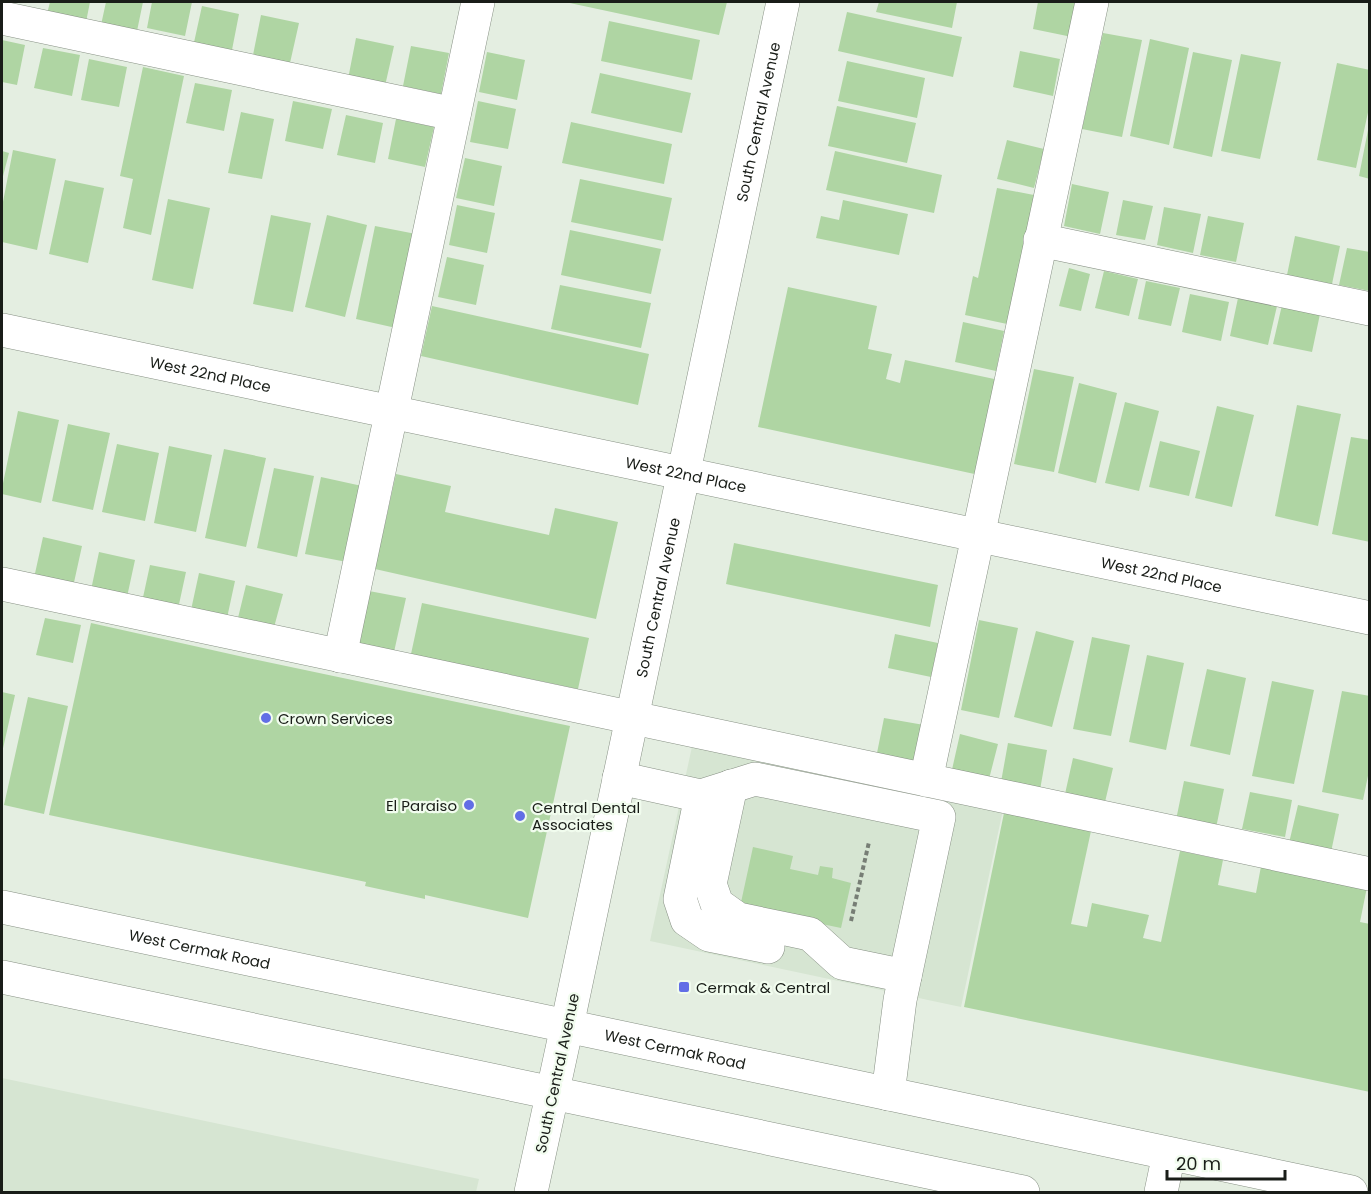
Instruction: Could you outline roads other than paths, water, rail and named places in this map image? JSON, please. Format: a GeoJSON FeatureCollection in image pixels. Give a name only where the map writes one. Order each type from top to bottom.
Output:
{"type":"FeatureCollection","features":[{"type":"Feature","properties":{"kind":"main road"},"geometry":{"type":"LineString","coordinates":[[340,656],[478,2]]}},
{"type":"Feature","properties":{"kind":"main road","name":"South Central Avenue"},"geometry":{"type":"LineString","coordinates":[[531,1192],[783,2]]}},
{"type":"Feature","properties":{"kind":"main road"},"geometry":{"type":"LineString","coordinates":[[926,780],[1092,2]]}},
{"type":"Feature","properties":{"kind":"main road"},"geometry":{"type":"LineString","coordinates":[[2,18],[454,114]]}},
{"type":"Feature","properties":{"kind":"main road"},"geometry":{"type":"LineString","coordinates":[[1040,240],[1370,309]]}},
{"type":"Feature","properties":{"kind":"main road","name":"West 22nd Place"},"geometry":{"type":"LineString","coordinates":[[2,330],[1370,618]]}},
{"type":"Feature","properties":{"kind":"main road"},"geometry":{"type":"LineString","coordinates":[[2,584],[1370,874]]}},
{"type":"Feature","properties":{"kind":"main road"},"geometry":{"type":"LineString","coordinates":[[619,778],[716,791],[754,779],[939,817],[900,1000],[888,1094]]}},
{"type":"Feature","properties":{"kind":"main road"},"geometry":{"type":"LineString","coordinates":[[716,791],[680,899],[687,920],[709,935],[905,976]]}},
{"type":"Feature","properties":{"kind":"main road","name":"West Cermak Road"},"geometry":{"type":"LineString","coordinates":[[2,907],[1351,1192]]}},
{"type":"Feature","properties":{"kind":"main road"},"geometry":{"type":"LineString","coordinates":[[2,977],[1023,1192]]}},
{"type":"Feature","properties":{"kind":"main road"},"geometry":{"type":"LineString","coordinates":[[1161,1192],[1169,1154]]}},
{"type":"Feature","properties":{"kind":"place","name":"Crown Services"},"geometry":{"type":"Point","coordinates":[266,718]}},
{"type":"Feature","properties":{"kind":"place","name":"El Paraiso"},"geometry":{"type":"Point","coordinates":[469,805]}},
{"type":"Feature","properties":{"kind":"place","name":"Central Dental Associates"},"geometry":{"type":"Point","coordinates":[520,816]}},
{"type":"Feature","properties":{"kind":"place","name":"Cermak & Central"},"geometry":{"type":"Point","coordinates":[684,987]}}]}
